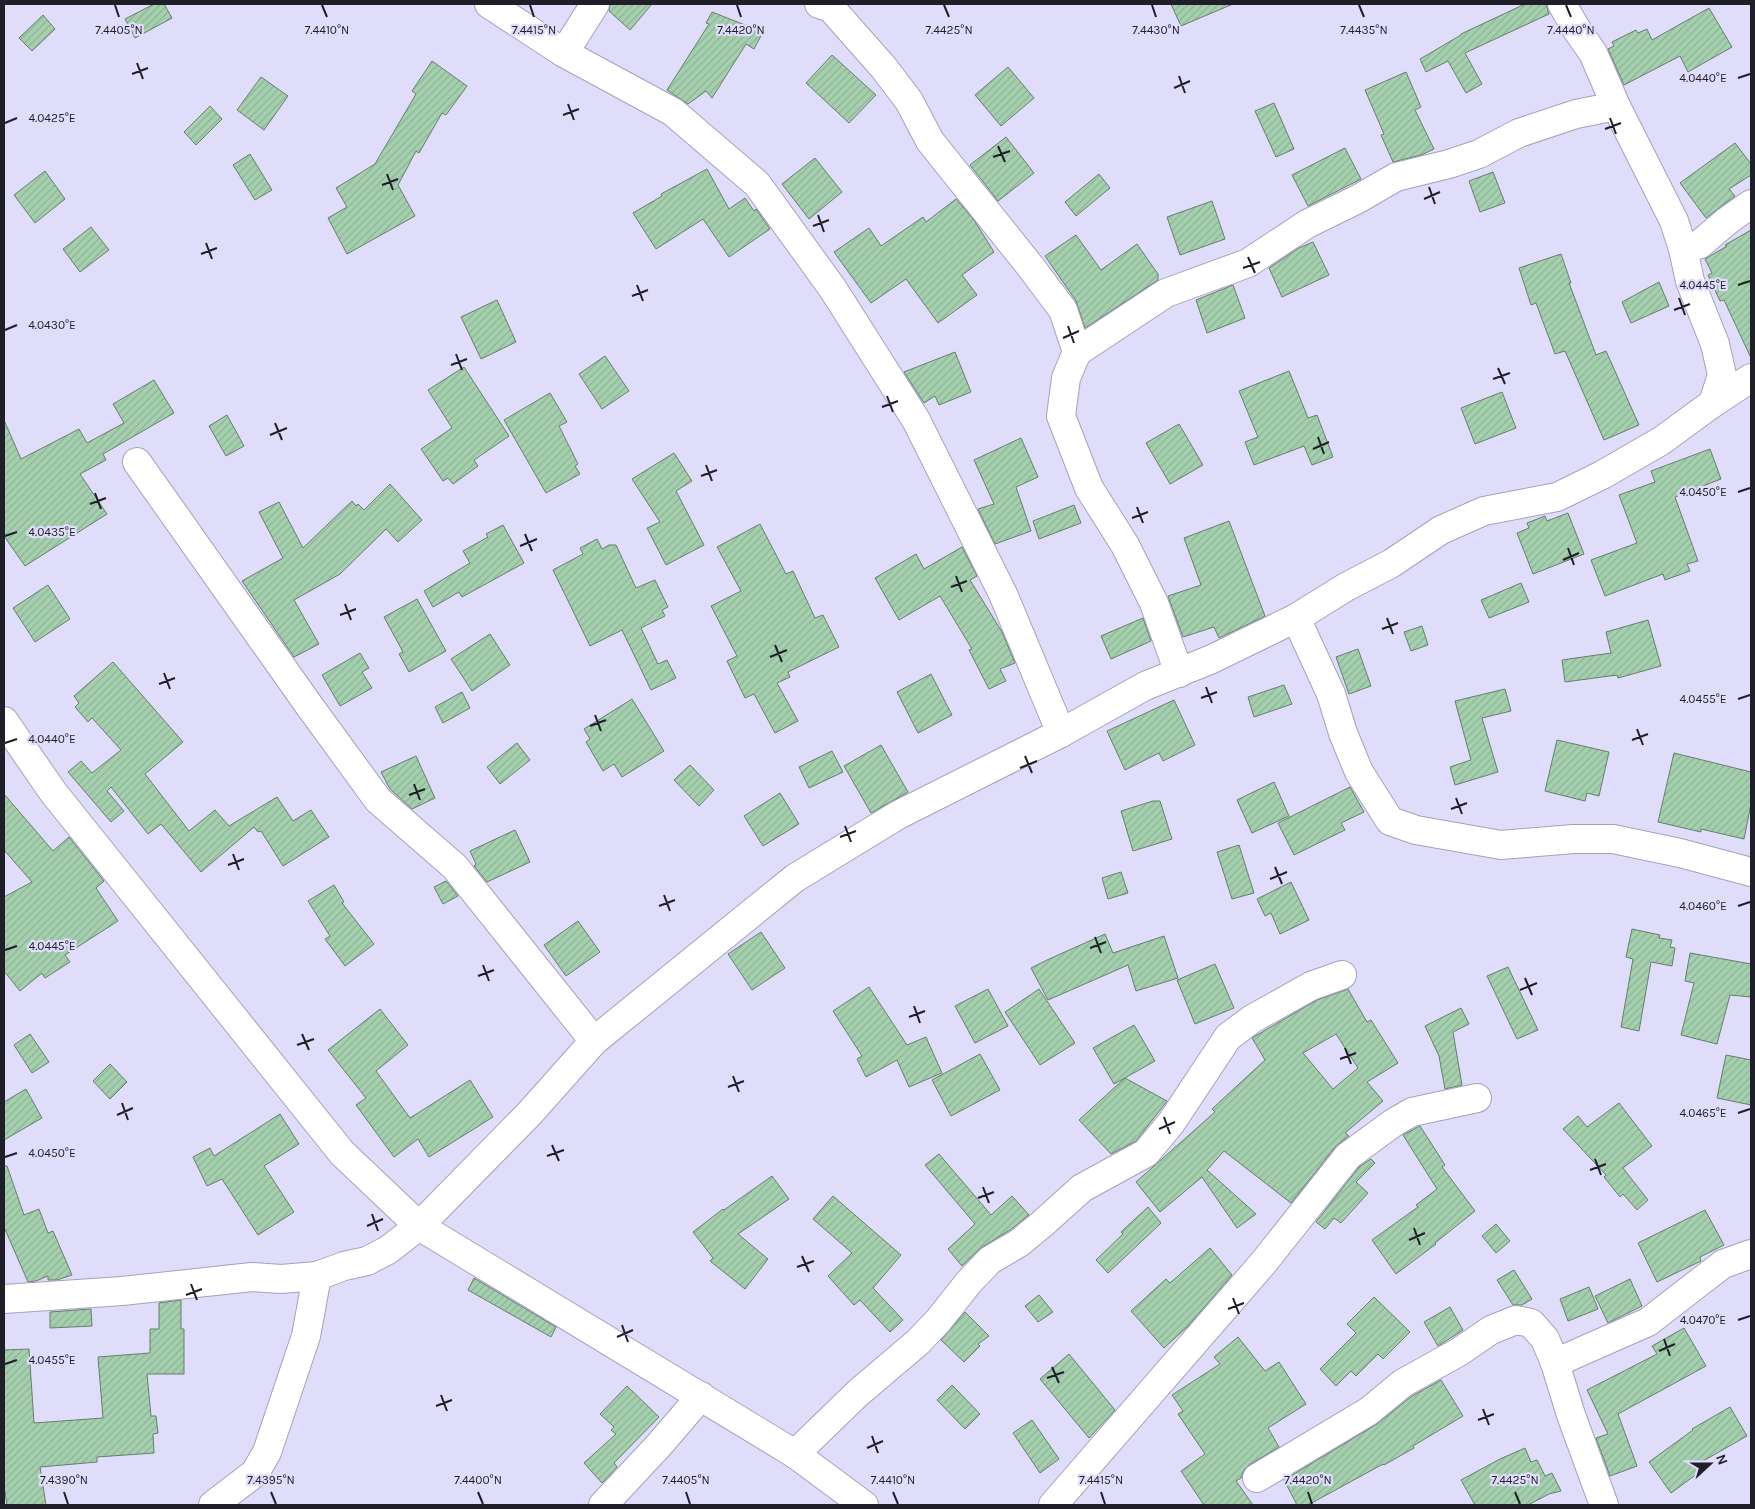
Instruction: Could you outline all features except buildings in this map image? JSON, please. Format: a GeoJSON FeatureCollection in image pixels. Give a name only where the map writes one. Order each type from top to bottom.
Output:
{"type":"FeatureCollection","features":[{"type":"Feature","properties":{"kind":"street"},"geometry":{"type":"LineString","coordinates":[[489,4],[564,53],[673,112],[757,184],[833,289],[916,420],[1003,594],[1061,733]]}},
{"type":"Feature","properties":{"kind":"street"},"geometry":{"type":"LineString","coordinates":[[564,53],[596,4]]}},
{"type":"Feature","properties":{"kind":"street"},"geometry":{"type":"LineString","coordinates":[[819,4],[831,8],[884,68],[909,100],[930,141],[1063,310],[1076,352]]}},
{"type":"Feature","properties":{"kind":"street"},"geometry":{"type":"LineString","coordinates":[[1562,4],[1593,53],[1616,106],[1674,222],[1683,249],[1690,281],[1715,344],[1722,375],[1713,403]]}},
{"type":"Feature","properties":{"kind":"street"},"geometry":{"type":"LineString","coordinates":[[1179,673],[1154,604],[1125,545],[1089,488],[1061,416],[1066,378],[1076,352],[1166,293],[1248,263],[1307,224],[1358,199],[1396,177],[1457,162],[1479,154],[1519,134],[1576,114],[1616,106]]}},
{"type":"Feature","properties":{"kind":"street"},"geometry":{"type":"LineString","coordinates":[[1683,249],[1700,244],[1751,204]]}},
{"type":"Feature","properties":{"kind":"street"},"geometry":{"type":"LineString","coordinates":[[4,1299],[122,1291],[252,1277],[282,1279],[317,1276],[344,1266],[367,1261],[388,1250],[419,1226],[529,1114],[594,1041],[795,878],[898,815],[1061,733],[1145,686],[1212,659],[1296,618],[1346,587],[1392,563],[1441,530],[1484,511],[1558,497],[1602,475],[1661,442],[1713,403],[1751,378]]}},
{"type":"Feature","properties":{"kind":"street"},"geometry":{"type":"LineString","coordinates":[[137,462],[378,800],[455,867],[594,1041]]}},
{"type":"Feature","properties":{"kind":"street"},"geometry":{"type":"LineString","coordinates":[[1296,618],[1332,694],[1343,733],[1359,772],[1390,821],[1416,830],[1501,845],[1565,839],[1613,839],[1680,853],[1751,872]]}},
{"type":"Feature","properties":{"kind":"street"},"geometry":{"type":"LineString","coordinates":[[4,721],[53,792],[336,1145],[419,1226],[795,1454],[864,1505]]}},
{"type":"Feature","properties":{"kind":"street"},"geometry":{"type":"LineString","coordinates":[[795,1454],[858,1393],[918,1342],[990,1260],[1026,1237],[1082,1188],[1146,1153],[1171,1123],[1228,1037],[1252,1019],[1312,986],[1342,974]]}},
{"type":"Feature","properties":{"kind":"street"},"geometry":{"type":"LineString","coordinates":[[1053,1505],[1264,1262],[1348,1156],[1393,1123],[1412,1112],[1477,1098]]}},
{"type":"Feature","properties":{"kind":"street"},"geometry":{"type":"LineString","coordinates":[[1555,1363],[1648,1322],[1722,1264],[1751,1254]]}},
{"type":"Feature","properties":{"kind":"street"},"geometry":{"type":"LineString","coordinates":[[213,1505],[255,1472],[267,1452],[306,1336],[317,1276]]}},
{"type":"Feature","properties":{"kind":"street"},"geometry":{"type":"LineString","coordinates":[[1256,1478],[1369,1411],[1403,1383],[1458,1352],[1491,1330],[1516,1320],[1531,1322],[1545,1338],[1604,1505]]}},
{"type":"Feature","properties":{"kind":"street"},"geometry":{"type":"LineString","coordinates":[[603,1505],[660,1444],[701,1396]]}}]}
